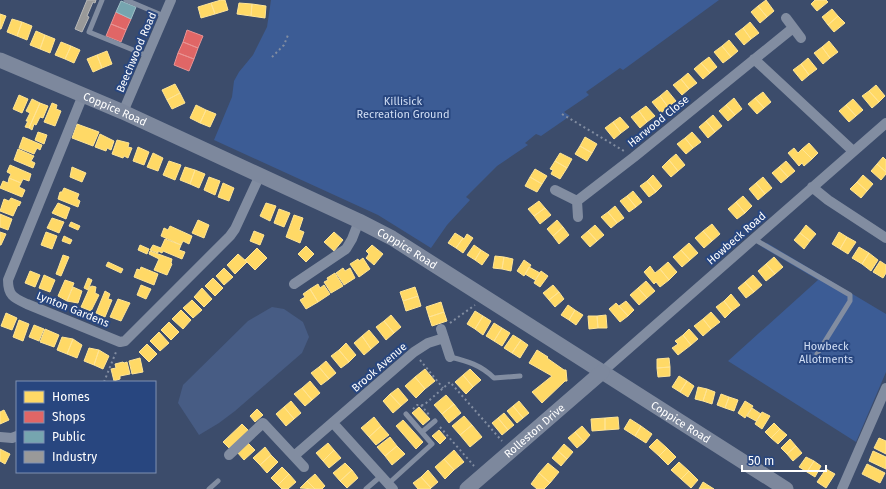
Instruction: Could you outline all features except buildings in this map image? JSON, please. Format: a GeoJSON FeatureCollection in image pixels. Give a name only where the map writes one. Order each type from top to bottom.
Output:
{"type":"FeatureCollection","features":[{"type":"Feature","properties":{"kind":"street","name":"Beechwood Road"},"geometry":{"type":"LineString","coordinates":[[124,112],[171,0]]}},
{"type":"Feature","properties":{"kind":"street"},"geometry":{"type":"LineString","coordinates":[[786,18],[801,38]]}},
{"type":"Feature","properties":{"kind":"street","name":"Harwood Close"},"geometry":{"type":"LineString","coordinates":[[577,201],[634,157],[793,28]]}},
{"type":"Feature","properties":{"kind":"street"},"geometry":{"type":"LineString","coordinates":[[754,59],[853,151]]}},
{"type":"Feature","properties":{"kind":"street","name":"Coppice Road"},"geometry":{"type":"LineString","coordinates":[[0,60],[124,112],[359,221],[392,238],[786,489]]}},
{"type":"Feature","properties":{"kind":"street","name":"Lynton Gardens"},"geometry":{"type":"LineString","coordinates":[[83,95],[8,280],[8,287],[14,298],[120,342]]}},
{"type":"Feature","properties":{"kind":"street","name":"Howbeck Road"},"geometry":{"type":"LineString","coordinates":[[602,372],[886,122]]}},
{"type":"Feature","properties":{"kind":"street"},"geometry":{"type":"LineString","coordinates":[[120,342],[125,341],[131,336],[230,236],[235,229],[260,175]]}},
{"type":"Feature","properties":{"kind":"street"},"geometry":{"type":"LineString","coordinates":[[812,187],[828,200],[886,238]]}},
{"type":"Feature","properties":{"kind":"street"},"geometry":{"type":"LineString","coordinates":[[555,190],[577,201],[578,217]]}},
{"type":"Feature","properties":{"kind":"street"},"geometry":{"type":"LineString","coordinates":[[294,284],[346,249],[352,239],[359,221]]}},
{"type":"Feature","properties":{"kind":"street"},"geometry":{"type":"LineString","coordinates":[[443,334],[450,357]]}},
{"type":"Feature","properties":{"kind":"street","name":"Brook Avenue"},"geometry":{"type":"LineString","coordinates":[[294,456],[414,352],[443,334]]}},
{"type":"Feature","properties":{"kind":"street","name":"Rolleston Drive"},"geometry":{"type":"LineString","coordinates":[[467,489],[602,372]]}},
{"type":"Feature","properties":{"kind":"street"},"geometry":{"type":"LineString","coordinates":[[842,489],[886,388]]}},
{"type":"Feature","properties":{"kind":"street"},"geometry":{"type":"LineString","coordinates":[[333,422],[390,486]]}},
{"type":"Feature","properties":{"kind":"street"},"geometry":{"type":"LineString","coordinates":[[229,455],[263,423],[304,467]]}},
{"type":"Feature","properties":{"kind":"street"},"geometry":{"type":"LineString","coordinates":[[0,437],[12,438],[16,436]]}},
{"type":"Feature","properties":{"kind":"lane"},"geometry":{"type":"LineString","coordinates":[[102,0],[89,32],[148,56]]}},
{"type":"Feature","properties":{"kind":"lane"},"geometry":{"type":"LineString","coordinates":[[126,0],[164,16]]}},
{"type":"Feature","properties":{"kind":"lane"},"geometry":{"type":"LineString","coordinates":[[754,238],[850,295],[850,301],[817,354]]}},
{"type":"Feature","properties":{"kind":"lane"},"geometry":{"type":"LineString","coordinates":[[450,357],[468,361],[480,367],[494,378],[520,376]]}},
{"type":"Feature","properties":{"kind":"lane"},"geometry":{"type":"LineString","coordinates":[[390,486],[432,444],[406,414]]}},
{"type":"Feature","properties":{"kind":"lane"},"geometry":{"type":"LineString","coordinates":[[422,432],[435,421]]}},
{"type":"Feature","properties":{"kind":"lane"},"geometry":{"type":"LineString","coordinates":[[366,489],[381,476]]}},
{"type":"Feature","properties":{"kind":"lane"},"geometry":{"type":"LineString","coordinates":[[209,489],[218,481]]}},
{"type":"Feature","properties":{"kind":"path"},"geometry":{"type":"LineString","coordinates":[[272,58],[284,45],[288,35]]}},
{"type":"Feature","properties":{"kind":"path"},"geometry":{"type":"LineString","coordinates":[[562,114],[634,157]]}},
{"type":"Feature","properties":{"kind":"path"},"geometry":{"type":"LineString","coordinates":[[443,334],[474,307],[481,295]]}},
{"type":"Feature","properties":{"kind":"path"},"geometry":{"type":"LineString","coordinates":[[104,381],[120,342]]}},
{"type":"Feature","properties":{"kind":"path"},"geometry":{"type":"LineString","coordinates":[[414,352],[443,388]]}},
{"type":"Feature","properties":{"kind":"path"},"geometry":{"type":"LineString","coordinates":[[406,414],[417,405],[424,405],[450,382],[510,451]]}},
{"type":"Feature","properties":{"kind":"path"},"geometry":{"type":"LineString","coordinates":[[421,405],[483,475]]}},
{"type":"Feature","properties":{"kind":"green space","name":"Killisick Recreation Ground"},"geometry":{"type":"Polygon","coordinates":[[[271,0],[719,0],[623,70],[620,68],[586,92],[589,95],[564,112],[570,116],[541,136],[536,134],[525,143],[528,145],[497,166],[466,197],[470,200],[447,225],[431,248],[378,215],[214,140],[232,97],[234,81],[239,72],[253,55],[267,27],[271,0]]]}},
{"type":"Feature","properties":{"kind":"green space","name":"Howbeck Allotments"},"geometry":{"type":"Polygon","coordinates":[[[767,243],[886,314],[886,372],[856,442],[728,361],[818,280],[762,247],[767,243]]]}},
{"type":"Feature","properties":{"kind":"shaded area"},"geometry":{"type":"Polygon","coordinates":[[[272,307],[284,309],[303,322],[309,337],[302,353],[235,411],[199,435],[178,403],[183,385],[248,321],[272,307]]]}}]}
